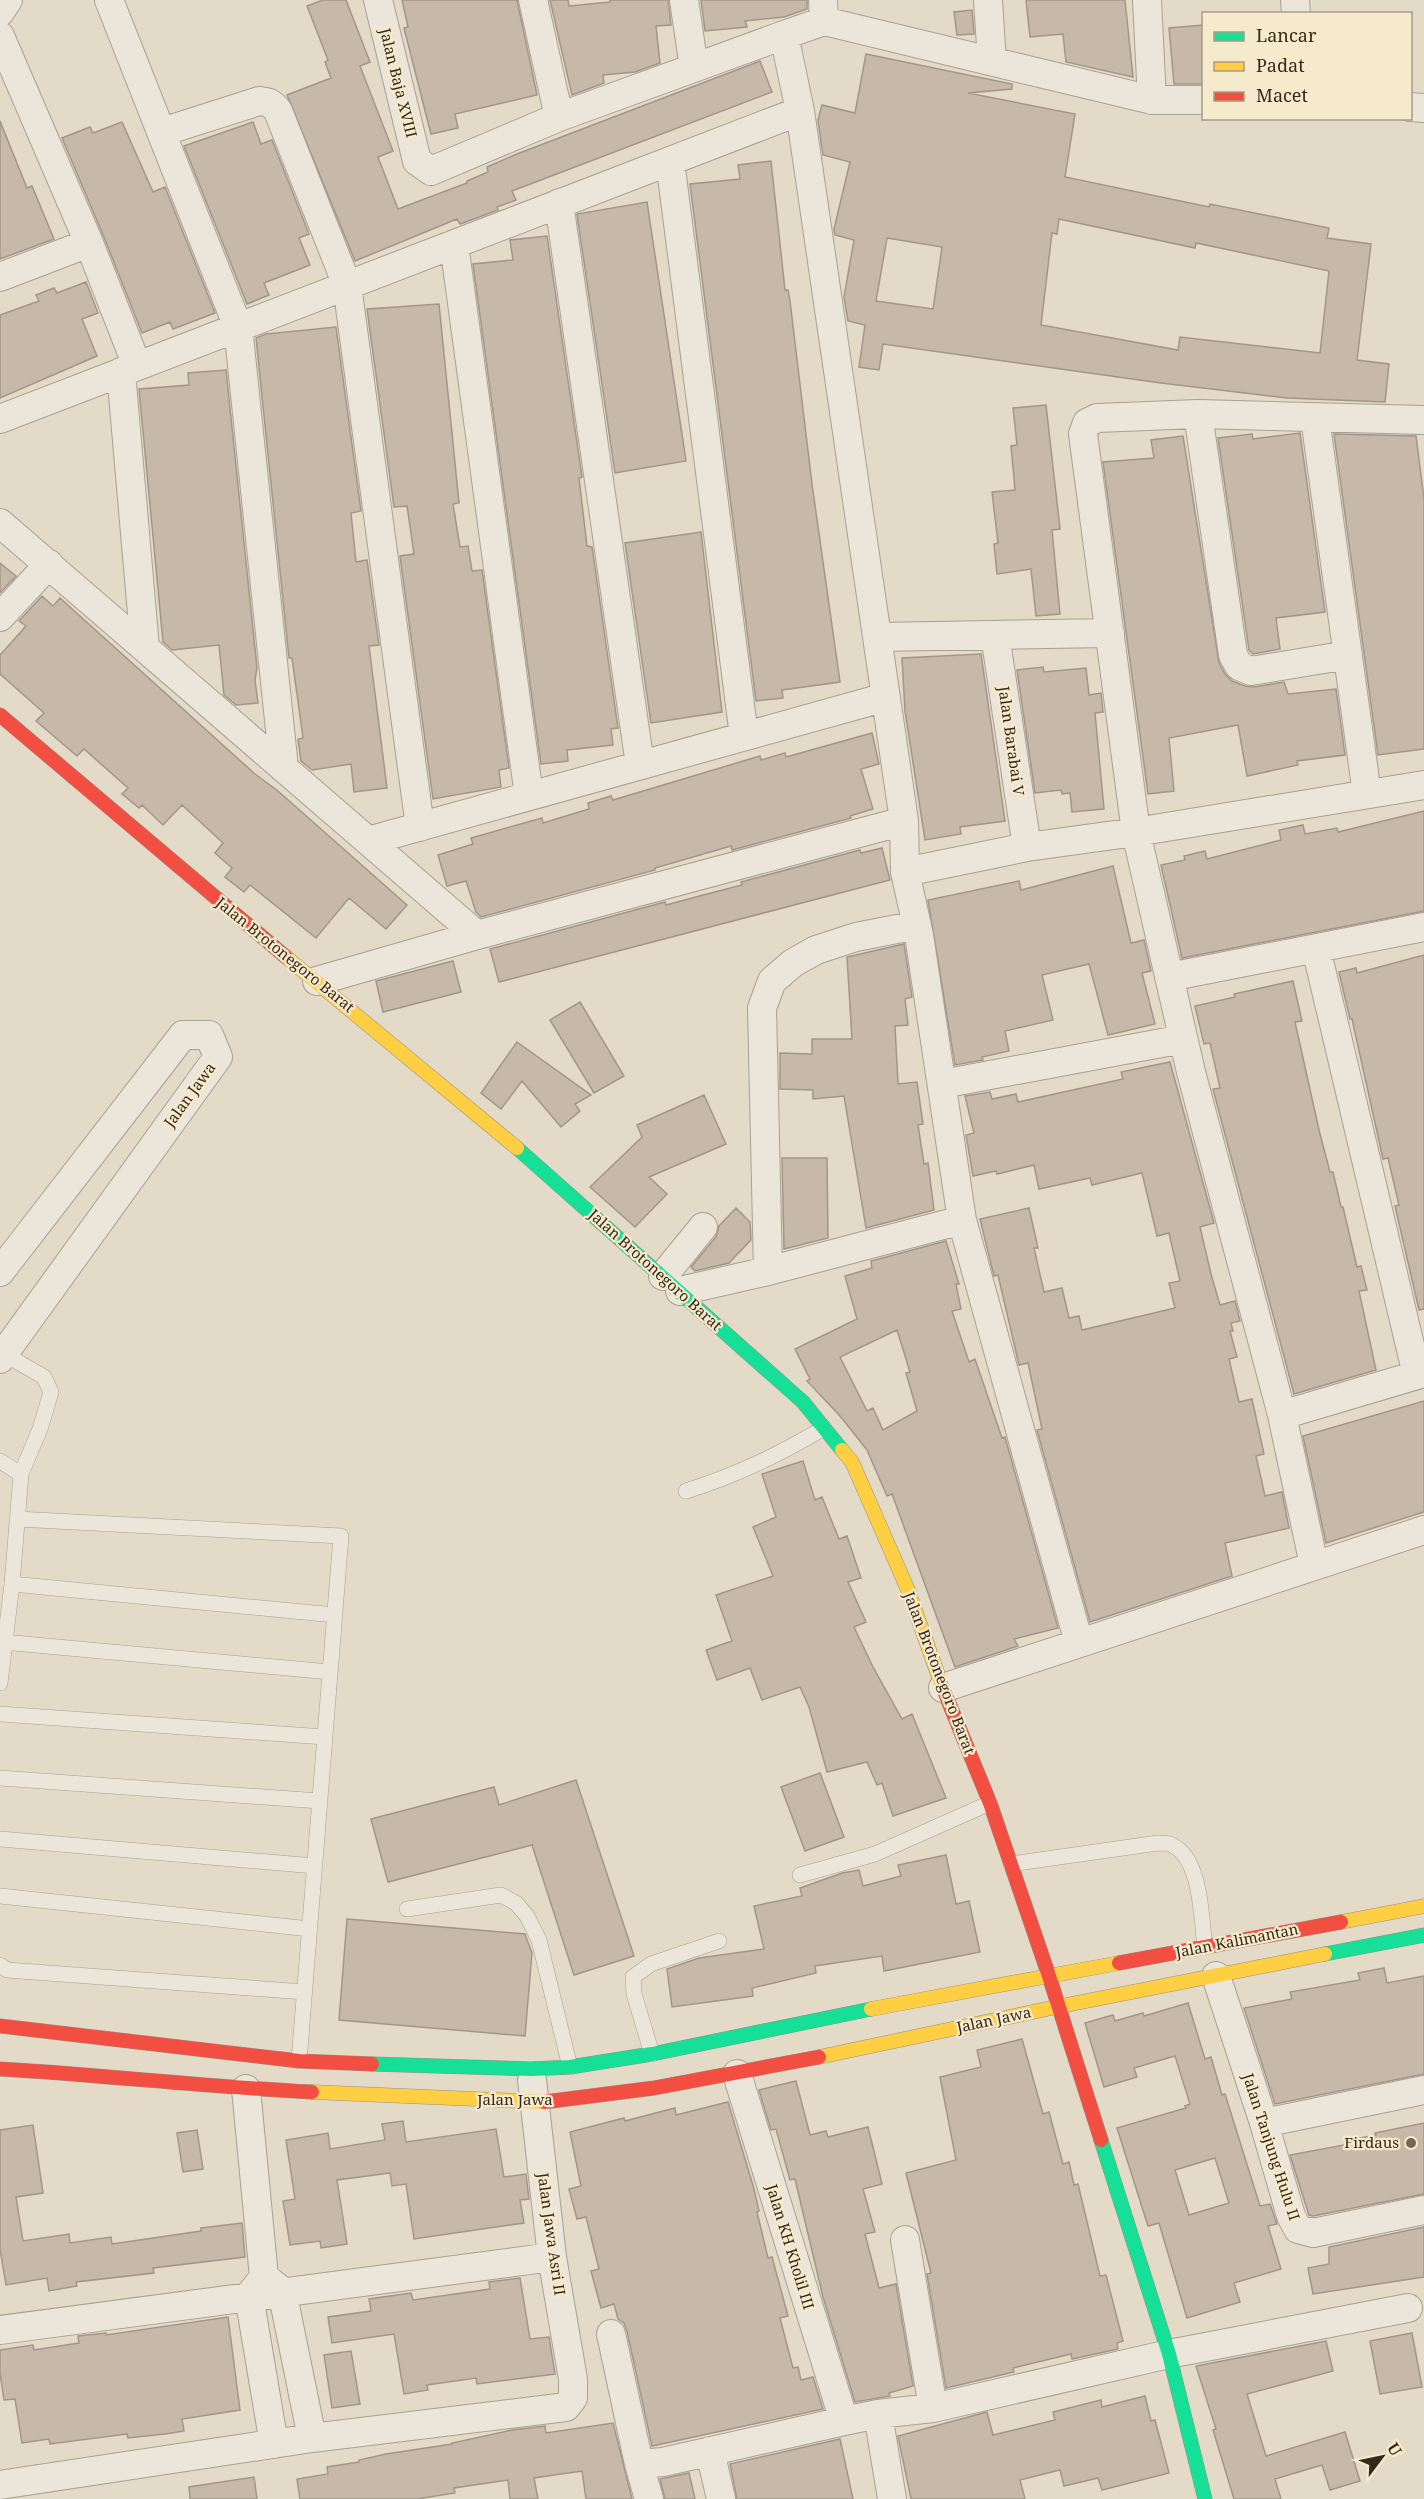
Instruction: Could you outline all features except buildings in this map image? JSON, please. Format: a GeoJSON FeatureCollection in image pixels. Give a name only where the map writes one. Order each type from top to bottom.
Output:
{"type":"FeatureCollection","features":[{"type":"Feature","properties":{"kind":"main road","name":"Jalan Brotonegoro Barat"},"geometry":{"type":"LineString","coordinates":[[0,715],[218,900],[492,1126],[803,1402],[852,1462],[908,1590],[943,1688],[990,1803],[1011,1864],[1169,2354],[1205,2499]]}},
{"type":"Feature","properties":{"kind":"main road","name":"Jalan Kalimantan"},"geometry":{"type":"LineString","coordinates":[[1049,1976],[1424,1906]]}},
{"type":"Feature","properties":{"kind":"main road","name":"Jalan Kalimantan"},"geometry":{"type":"LineString","coordinates":[[1059,2007],[1424,1935]]}},
{"type":"Feature","properties":{"kind":"main road","name":"Jalan Jawa"},"geometry":{"type":"LineString","coordinates":[[0,2026],[299,2061],[531,2069],[570,2067],[652,2054],[1049,1976]]}},
{"type":"Feature","properties":{"kind":"main road","name":"Jalan Jawa"},"geometry":{"type":"LineString","coordinates":[[0,2069],[92,2074],[246,2089],[534,2103],[577,2099],[737,2074],[1059,2007]]}},
{"type":"Feature","properties":{"kind":"street"},"geometry":{"type":"LineString","coordinates":[[0,12],[8,0]]}},
{"type":"Feature","properties":{"kind":"street"},"geometry":{"type":"LineString","coordinates":[[109,0],[238,327],[284,768]]}},
{"type":"Feature","properties":{"kind":"street","name":"Jalan Baja XVIII"},"geometry":{"type":"LineString","coordinates":[[378,0],[417,161],[420,165],[432,171],[559,117]]}},
{"type":"Feature","properties":{"kind":"street"},"geometry":{"type":"LineString","coordinates":[[533,0],[559,117],[784,35],[823,10],[992,61],[1152,100],[1202,100]]}},
{"type":"Feature","properties":{"kind":"street"},"geometry":{"type":"LineString","coordinates":[[684,0],[694,68]]}},
{"type":"Feature","properties":{"kind":"street"},"geometry":{"type":"LineString","coordinates":[[988,0],[992,61]]}},
{"type":"Feature","properties":{"kind":"street"},"geometry":{"type":"LineString","coordinates":[[1147,0],[1152,100]]}},
{"type":"Feature","properties":{"kind":"street"},"geometry":{"type":"LineString","coordinates":[[784,35],[800,111],[904,821],[905,872],[916,925],[962,1220],[1079,1643]]}},
{"type":"Feature","properties":{"kind":"street"},"geometry":{"type":"LineString","coordinates":[[0,36],[89,243],[129,369],[145,648]]}},
{"type":"Feature","properties":{"kind":"street"},"geometry":{"type":"LineString","coordinates":[[162,132],[259,101],[273,105],[278,111],[347,285],[420,827]]}},
{"type":"Feature","properties":{"kind":"street"},"geometry":{"type":"LineString","coordinates":[[0,419],[800,111]]}},
{"type":"Feature","properties":{"kind":"street"},"geometry":{"type":"LineString","coordinates":[[670,161],[744,736]]}},
{"type":"Feature","properties":{"kind":"street"},"geometry":{"type":"LineString","coordinates":[[559,203],[640,765]]}},
{"type":"Feature","properties":{"kind":"street"},"geometry":{"type":"LineString","coordinates":[[0,277],[89,243]]}},
{"type":"Feature","properties":{"kind":"street"},"geometry":{"type":"LineString","coordinates":[[454,244],[529,796]]}},
{"type":"Feature","properties":{"kind":"street"},"geometry":{"type":"LineString","coordinates":[[1198,414],[1233,655],[1239,666],[1251,671],[1348,655]]}},
{"type":"Feature","properties":{"kind":"street"},"geometry":{"type":"LineString","coordinates":[[1314,1565],[1282,1416],[1183,1039],[1136,832],[1083,428],[1097,418],[1198,414],[1424,420]]}},
{"type":"Feature","properties":{"kind":"street"},"geometry":{"type":"LineString","coordinates":[[1315,418],[1366,794]]}},
{"type":"Feature","properties":{"kind":"street"},"geometry":{"type":"LineString","coordinates":[[0,523],[477,935]]}},
{"type":"Feature","properties":{"kind":"street"},"geometry":{"type":"LineString","coordinates":[[0,617],[48,564]]}},
{"type":"Feature","properties":{"kind":"street"},"geometry":{"type":"LineString","coordinates":[[877,637],[1110,633]]}},
{"type":"Feature","properties":{"kind":"street","name":"Jalan Barabai V"},"geometry":{"type":"LineString","coordinates":[[995,635],[1027,847]]}},
{"type":"Feature","properties":{"kind":"street"},"geometry":{"type":"LineString","coordinates":[[368,841],[886,697]]}},
{"type":"Feature","properties":{"kind":"street"},"geometry":{"type":"LineString","coordinates":[[905,872],[1027,847],[1136,832],[1424,784]]}},
{"type":"Feature","properties":{"kind":"street"},"geometry":{"type":"LineString","coordinates":[[317,981],[477,935],[904,821]]}},
{"type":"Feature","properties":{"kind":"street"},"geometry":{"type":"LineString","coordinates":[[768,1271],[762,1008],[772,981],[793,963],[816,950],[856,937],[916,925]]}},
{"type":"Feature","properties":{"kind":"street"},"geometry":{"type":"LineString","coordinates":[[1169,977],[1424,927]]}},
{"type":"Feature","properties":{"kind":"street"},"geometry":{"type":"LineString","coordinates":[[1282,1416],[1420,1374],[1316,948]]}},
{"type":"Feature","properties":{"kind":"street","name":"Jalan Jawa"},"geometry":{"type":"LineString","coordinates":[[0,1272],[183,1035],[209,1035],[218,1057],[2,1356]]}},
{"type":"Feature","properties":{"kind":"street"},"geometry":{"type":"LineString","coordinates":[[942,1084],[1183,1039]]}},
{"type":"Feature","properties":{"kind":"street"},"geometry":{"type":"LineString","coordinates":[[671,1283],[768,1271],[962,1220]]}},
{"type":"Feature","properties":{"kind":"street"},"geometry":{"type":"LineString","coordinates":[[671,1283],[703,1227]]}},
{"type":"Feature","properties":{"kind":"street"},"geometry":{"type":"LineString","coordinates":[[943,1688],[1424,1530]]}},
{"type":"Feature","properties":{"kind":"street","name":"Jalan Tanjung Hulu II"},"geometry":{"type":"LineString","coordinates":[[1216,1976],[1264,2123],[1291,2216],[1298,2229],[1313,2233],[1424,2210]]}},
{"type":"Feature","properties":{"kind":"street","name":"Jalan Jawa Asri II"},"geometry":{"type":"LineString","coordinates":[[312,2438],[566,2407],[573,2398],[573,2379],[552,2257],[531,2069]]}},
{"type":"Feature","properties":{"kind":"street","name":"Jalan KH Kholil III"},"geometry":{"type":"LineString","coordinates":[[737,2074],[844,2421]]}},
{"type":"Feature","properties":{"kind":"street"},"geometry":{"type":"LineString","coordinates":[[246,2089],[265,2288],[274,2444]]}},
{"type":"Feature","properties":{"kind":"street"},"geometry":{"type":"LineString","coordinates":[[1264,2123],[1424,2090]]}},
{"type":"Feature","properties":{"kind":"street"},"geometry":{"type":"LineString","coordinates":[[905,2240],[933,2408]]}},
{"type":"Feature","properties":{"kind":"street"},"geometry":{"type":"LineString","coordinates":[[0,2330],[265,2288],[552,2257]]}},
{"type":"Feature","properties":{"kind":"street"},"geometry":{"type":"LineString","coordinates":[[0,2485],[312,2438],[265,2288]]}},
{"type":"Feature","properties":{"kind":"street"},"geometry":{"type":"LineString","coordinates":[[639,2464],[663,2462],[878,2414],[933,2408],[1169,2354],[1416,2307]]}},
{"type":"Feature","properties":{"kind":"street"},"geometry":{"type":"LineString","coordinates":[[611,2334],[639,2464],[649,2499]]}},
{"type":"Feature","properties":{"kind":"street"},"geometry":{"type":"LineString","coordinates":[[878,2414],[892,2499]]}},
{"type":"Feature","properties":{"kind":"street"},"geometry":{"type":"LineString","coordinates":[[710,2451],[721,2499]]}},
{"type":"Feature","properties":{"kind":"lane"},"geometry":{"type":"LineString","coordinates":[[0,1683],[3,1642],[12,1584],[21,1474],[40,1430],[51,1392],[44,1377],[2,1356]]}},
{"type":"Feature","properties":{"kind":"lane"},"geometry":{"type":"LineString","coordinates":[[686,1491],[729,1478],[824,1428]]}},
{"type":"Feature","properties":{"kind":"lane"},"geometry":{"type":"LineString","coordinates":[[0,1461],[21,1474]]}},
{"type":"Feature","properties":{"kind":"lane"},"geometry":{"type":"LineString","coordinates":[[17,1519],[341,1536],[299,2061]]}},
{"type":"Feature","properties":{"kind":"lane"},"geometry":{"type":"LineString","coordinates":[[12,1584],[335,1615]]}},
{"type":"Feature","properties":{"kind":"lane"},"geometry":{"type":"LineString","coordinates":[[3,1642],[330,1671]]}},
{"type":"Feature","properties":{"kind":"lane"},"geometry":{"type":"LineString","coordinates":[[0,1714],[325,1737]]}},
{"type":"Feature","properties":{"kind":"lane"},"geometry":{"type":"LineString","coordinates":[[0,1778],[320,1801]]}},
{"type":"Feature","properties":{"kind":"lane"},"geometry":{"type":"LineString","coordinates":[[800,1875],[875,1854],[990,1803]]}},
{"type":"Feature","properties":{"kind":"lane"},"geometry":{"type":"LineString","coordinates":[[0,1839],[315,1866]]}},
{"type":"Feature","properties":{"kind":"lane"},"geometry":{"type":"LineString","coordinates":[[1011,1864],[1158,1843],[1173,1845],[1184,1856],[1196,1875],[1205,1947]]}},
{"type":"Feature","properties":{"kind":"lane"},"geometry":{"type":"LineString","coordinates":[[407,1909],[501,1895],[516,1903],[527,1916],[539,1941],[570,2067]]}},
{"type":"Feature","properties":{"kind":"lane"},"geometry":{"type":"LineString","coordinates":[[0,1896],[310,1929]]}},
{"type":"Feature","properties":{"kind":"lane"},"geometry":{"type":"LineString","coordinates":[[652,2054],[634,1994],[633,1977],[651,1964],[719,1941]]}},
{"type":"Feature","properties":{"kind":"lane"},"geometry":{"type":"LineString","coordinates":[[0,1965],[7,1970],[304,1992]]}},
{"type":"Feature","properties":{"kind":"traffic: fast"},"geometry":{"type":"LineString","coordinates":[[517,1148],[803,1402],[842,1450]]}},
{"type":"Feature","properties":{"kind":"traffic: fast"},"geometry":{"type":"LineString","coordinates":[[1325,1954],[1424,1935]]}},
{"type":"Feature","properties":{"kind":"traffic: fast"},"geometry":{"type":"LineString","coordinates":[[372,2064],[531,2069],[570,2067],[652,2054],[871,2009]]}},
{"type":"Feature","properties":{"kind":"traffic: fast"},"geometry":{"type":"LineString","coordinates":[[1101,2140],[1169,2354],[1205,2499]]}},
{"type":"Feature","properties":{"kind":"traffic: slow"},"geometry":{"type":"LineString","coordinates":[[286,957],[517,1148]]}},
{"type":"Feature","properties":{"kind":"traffic: slow"},"geometry":{"type":"LineString","coordinates":[[842,1450],[852,1462],[908,1590],[942,1686]]}},
{"type":"Feature","properties":{"kind":"traffic: slow"},"geometry":{"type":"LineString","coordinates":[[1341,1922],[1424,1906]]}},
{"type":"Feature","properties":{"kind":"traffic: slow"},"geometry":{"type":"LineString","coordinates":[[819,2057],[1325,1954]]}},
{"type":"Feature","properties":{"kind":"traffic: slow"},"geometry":{"type":"LineString","coordinates":[[871,2009],[1119,1963]]}},
{"type":"Feature","properties":{"kind":"traffic: slow"},"geometry":{"type":"LineString","coordinates":[[312,2092],[544,2102]]}},
{"type":"Feature","properties":{"kind":"traffic: jam"},"geometry":{"type":"LineString","coordinates":[[0,715],[286,957]]}},
{"type":"Feature","properties":{"kind":"traffic: jam"},"geometry":{"type":"LineString","coordinates":[[942,1686],[990,1803],[1049,1976],[1101,2140]]}},
{"type":"Feature","properties":{"kind":"traffic: jam"},"geometry":{"type":"LineString","coordinates":[[1119,1963],[1341,1922]]}},
{"type":"Feature","properties":{"kind":"traffic: jam"},"geometry":{"type":"LineString","coordinates":[[0,2026],[299,2061],[372,2064]]}},
{"type":"Feature","properties":{"kind":"traffic: jam"},"geometry":{"type":"LineString","coordinates":[[544,2102],[654,2088],[819,2057]]}},
{"type":"Feature","properties":{"kind":"traffic: jam"},"geometry":{"type":"LineString","coordinates":[[0,2069],[312,2092]]}},
{"type":"Feature","properties":{"kind":"place","name":"Firdaus"},"geometry":{"type":"Point","coordinates":[1411,2143]}}]}
